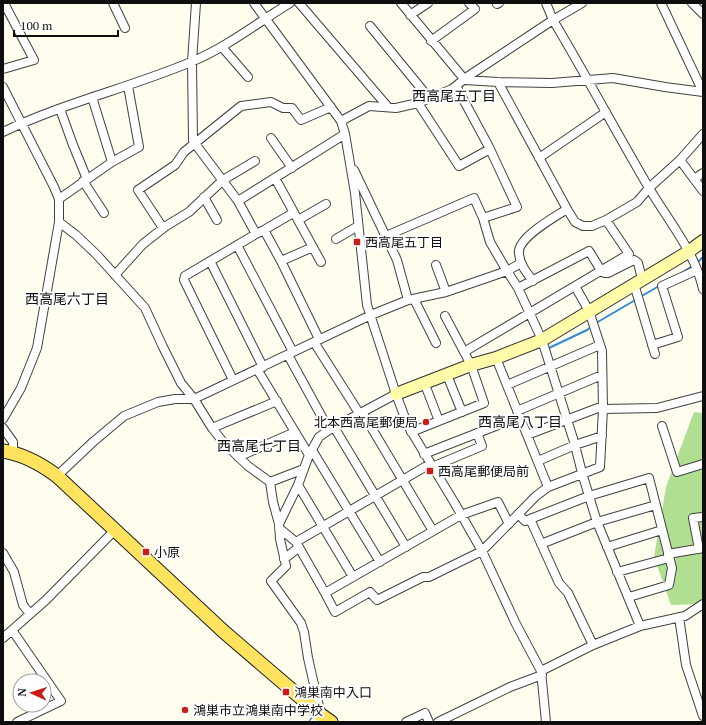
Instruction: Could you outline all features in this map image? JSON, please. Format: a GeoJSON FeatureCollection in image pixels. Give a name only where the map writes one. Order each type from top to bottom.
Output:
{"type":"FeatureCollection","features":[{"type":"Feature","properties":{"kind":"main road"},"geometry":{"type":"LineString","coordinates":[[8,452],[26,458],[47,468],[57,476],[222,631],[322,720]]}},
{"type":"Feature","properties":{"kind":"street"},"geometry":{"type":"LineString","coordinates":[[3,69],[34,60],[4,3]]}},
{"type":"Feature","properties":{"kind":"street"},"geometry":{"type":"LineString","coordinates":[[113,3],[125,28]]}},
{"type":"Feature","properties":{"kind":"street"},"geometry":{"type":"LineString","coordinates":[[196,3],[192,62],[193,141],[223,180],[280,261],[316,340],[433,531]]}},
{"type":"Feature","properties":{"kind":"street"},"geometry":{"type":"LineString","coordinates":[[254,3],[341,121],[345,134],[349,160],[367,305],[396,394],[411,432],[482,551],[516,624],[542,673],[546,722]]}},
{"type":"Feature","properties":{"kind":"street"},"geometry":{"type":"LineString","coordinates":[[3,132],[22,123],[92,97],[128,86],[192,62],[222,47],[290,3]]}},
{"type":"Feature","properties":{"kind":"street"},"geometry":{"type":"LineString","coordinates":[[299,3],[388,107]]}},
{"type":"Feature","properties":{"kind":"street"},"geometry":{"type":"LineString","coordinates":[[401,3],[464,80],[552,83],[613,78],[703,92]]}},
{"type":"Feature","properties":{"kind":"street"},"geometry":{"type":"LineString","coordinates":[[410,15],[428,3]]}},
{"type":"Feature","properties":{"kind":"street"},"geometry":{"type":"LineString","coordinates":[[431,41],[475,9],[469,3]]}},
{"type":"Feature","properties":{"kind":"street"},"geometry":{"type":"LineString","coordinates":[[546,3],[553,20],[649,188],[702,277],[703,289]]}},
{"type":"Feature","properties":{"kind":"street"},"geometry":{"type":"LineString","coordinates":[[341,121],[369,106],[396,108],[418,102],[452,89],[553,20],[582,3]]}},
{"type":"Feature","properties":{"kind":"street"},"geometry":{"type":"LineString","coordinates":[[661,3],[703,92]]}},
{"type":"Feature","properties":{"kind":"street"},"geometry":{"type":"LineString","coordinates":[[692,3],[703,14]]}},
{"type":"Feature","properties":{"kind":"street"},"geometry":{"type":"LineString","coordinates":[[370,26],[428,98]]}},
{"type":"Feature","properties":{"kind":"street"},"geometry":{"type":"LineString","coordinates":[[222,47],[248,77]]}},
{"type":"Feature","properties":{"kind":"street"},"geometry":{"type":"LineString","coordinates":[[498,82],[567,209],[575,222],[583,226],[592,226],[606,220],[637,202],[649,188],[680,160],[703,134]]}},
{"type":"Feature","properties":{"kind":"street"},"geometry":{"type":"LineString","coordinates":[[59,199],[112,162],[139,147],[128,86]]}},
{"type":"Feature","properties":{"kind":"street"},"geometry":{"type":"LineString","coordinates":[[456,86],[490,149],[517,207],[483,218]]}},
{"type":"Feature","properties":{"kind":"street"},"geometry":{"type":"LineString","coordinates":[[3,87],[59,199],[59,222],[37,348],[21,388],[3,419]]}},
{"type":"Feature","properties":{"kind":"street"},"geometry":{"type":"LineString","coordinates":[[92,97],[112,162]]}},
{"type":"Feature","properties":{"kind":"street"},"geometry":{"type":"LineString","coordinates":[[163,228],[138,190],[175,165],[184,152],[241,106],[270,102],[283,108],[292,108],[301,120],[331,107]]}},
{"type":"Feature","properties":{"kind":"street"},"geometry":{"type":"LineString","coordinates":[[418,102],[460,166],[490,149]]}},
{"type":"Feature","properties":{"kind":"street"},"geometry":{"type":"LineString","coordinates":[[60,109],[85,180],[104,213]]}},
{"type":"Feature","properties":{"kind":"street"},"geometry":{"type":"LineString","coordinates":[[539,158],[606,112]]}},
{"type":"Feature","properties":{"kind":"street"},"geometry":{"type":"LineString","coordinates":[[238,201],[345,134]]}},
{"type":"Feature","properties":{"kind":"street"},"geometry":{"type":"LineString","coordinates":[[271,138],[292,168]]}},
{"type":"Feature","properties":{"kind":"street"},"geometry":{"type":"LineString","coordinates":[[349,160],[397,260],[411,300],[436,343]]}},
{"type":"Feature","properties":{"kind":"street"},"geometry":{"type":"LineString","coordinates":[[680,160],[703,191]]}},
{"type":"Feature","properties":{"kind":"street"},"geometry":{"type":"LineString","coordinates":[[115,275],[143,244],[163,228],[188,212],[223,180],[255,161]]}},
{"type":"Feature","properties":{"kind":"street"},"geometry":{"type":"LineString","coordinates":[[694,179],[703,173]]}},
{"type":"Feature","properties":{"kind":"street"},"geometry":{"type":"LineString","coordinates":[[276,178],[321,262]]}},
{"type":"Feature","properties":{"kind":"street"},"geometry":{"type":"LineString","coordinates":[[204,197],[217,220]]}},
{"type":"Feature","properties":{"kind":"street"},"geometry":{"type":"LineString","coordinates":[[386,236],[474,198],[483,218],[490,242],[518,288],[542,340],[576,445],[582,473],[597,522],[640,626]]}},
{"type":"Feature","properties":{"kind":"street"},"geometry":{"type":"LineString","coordinates":[[233,380],[184,280],[185,276],[260,232],[326,204]]}},
{"type":"Feature","properties":{"kind":"street"},"geometry":{"type":"LineString","coordinates":[[533,281],[521,263],[518,252],[520,246],[529,235],[567,209]]}},
{"type":"Feature","properties":{"kind":"street"},"geometry":{"type":"LineString","coordinates":[[464,352],[629,254],[606,220]]}},
{"type":"Feature","properties":{"kind":"street"},"geometry":{"type":"LineString","coordinates":[[59,222],[97,255],[145,308],[181,382],[194,399],[212,428],[238,457],[270,482],[286,566],[271,581],[303,627],[308,658],[322,720]]}},
{"type":"Feature","properties":{"kind":"street"},"geometry":{"type":"LineString","coordinates":[[336,239],[358,226]]}},
{"type":"Feature","properties":{"kind":"street"},"geometry":{"type":"LineString","coordinates":[[279,526],[318,437],[396,394],[424,382],[447,375],[471,365],[496,358],[542,340],[688,252],[703,241]]}},
{"type":"Feature","properties":{"kind":"street"},"geometry":{"type":"LineString","coordinates":[[237,245],[290,354],[332,428],[406,547]]}},
{"type":"Feature","properties":{"kind":"street"},"geometry":{"type":"LineString","coordinates":[[280,261],[313,247]]}},
{"type":"Feature","properties":{"kind":"street"},"geometry":{"type":"LineString","coordinates":[[518,288],[589,251],[601,270],[605,273],[608,273],[634,260],[638,263],[638,281],[655,354]]}},
{"type":"Feature","properties":{"kind":"street"},"geometry":{"type":"LineString","coordinates":[[210,260],[277,401],[295,432],[311,452],[380,562]]}},
{"type":"Feature","properties":{"kind":"street"},"geometry":{"type":"LineString","coordinates":[[57,476],[93,442],[124,416],[158,402],[174,399],[194,399],[371,315],[411,300],[446,292],[507,271],[521,263]]}},
{"type":"Feature","properties":{"kind":"street"},"geometry":{"type":"LineString","coordinates":[[436,265],[446,292]]}},
{"type":"Feature","properties":{"kind":"street"},"geometry":{"type":"LineString","coordinates":[[652,344],[678,337],[662,286],[697,270]]}},
{"type":"Feature","properties":{"kind":"street"},"geometry":{"type":"LineString","coordinates":[[279,526],[297,545],[326,593],[335,612],[370,592],[377,600],[423,577],[429,577],[482,551],[536,496],[548,487],[600,467],[603,407],[602,351],[589,311],[574,286]]}},
{"type":"Feature","properties":{"kind":"street"},"geometry":{"type":"LineString","coordinates":[[411,432],[484,403],[471,365],[445,316]]}},
{"type":"Feature","properties":{"kind":"street"},"geometry":{"type":"LineString","coordinates":[[507,385],[600,345]]}},
{"type":"Feature","properties":{"kind":"street"},"geometry":{"type":"LineString","coordinates":[[496,358],[548,487]]}},
{"type":"Feature","properties":{"kind":"street"},"geometry":{"type":"LineString","coordinates":[[447,375],[462,412]]}},
{"type":"Feature","properties":{"kind":"street"},"geometry":{"type":"LineString","coordinates":[[517,411],[602,375]]}},
{"type":"Feature","properties":{"kind":"street"},"geometry":{"type":"LineString","coordinates":[[424,382],[439,421]]}},
{"type":"Feature","properties":{"kind":"street"},"geometry":{"type":"LineString","coordinates":[[527,435],[603,407],[657,408],[703,396]]}},
{"type":"Feature","properties":{"kind":"street"},"geometry":{"type":"LineString","coordinates":[[212,428],[277,401]]}},
{"type":"Feature","properties":{"kind":"street"},"geometry":{"type":"LineString","coordinates":[[424,454],[498,425]]}},
{"type":"Feature","properties":{"kind":"street"},"geometry":{"type":"LineString","coordinates":[[662,426],[677,472],[703,464]]}},
{"type":"Feature","properties":{"kind":"street"},"geometry":{"type":"LineString","coordinates":[[3,428],[13,442],[8,452]]}},
{"type":"Feature","properties":{"kind":"street"},"geometry":{"type":"LineString","coordinates":[[238,457],[295,432]]}},
{"type":"Feature","properties":{"kind":"street"},"geometry":{"type":"LineString","coordinates":[[284,559],[297,545],[323,527],[403,481],[431,466],[482,446],[477,433]]}},
{"type":"Feature","properties":{"kind":"street"},"geometry":{"type":"LineString","coordinates":[[538,461],[602,436]]}},
{"type":"Feature","properties":{"kind":"street"},"geometry":{"type":"LineString","coordinates":[[270,482],[304,469]]}},
{"type":"Feature","properties":{"kind":"street"},"geometry":{"type":"LineString","coordinates":[[518,514],[525,521],[589,496],[649,478],[672,568],[669,585],[629,598]]}},
{"type":"Feature","properties":{"kind":"street"},"geometry":{"type":"LineString","coordinates":[[298,485],[353,578]]}},
{"type":"Feature","properties":{"kind":"street"},"geometry":{"type":"LineString","coordinates":[[326,593],[461,515],[498,502],[509,524]]}},
{"type":"Feature","properties":{"kind":"street"},"geometry":{"type":"LineString","coordinates":[[541,544],[597,522],[656,505]]}},
{"type":"Feature","properties":{"kind":"street"},"geometry":{"type":"LineString","coordinates":[[617,572],[669,556],[701,549],[693,518],[703,517]]}},
{"type":"Feature","properties":{"kind":"street"},"geometry":{"type":"LineString","coordinates":[[530,519],[559,583],[568,594],[593,645]]}},
{"type":"Feature","properties":{"kind":"street"},"geometry":{"type":"LineString","coordinates":[[3,638],[30,614],[115,530]]}},
{"type":"Feature","properties":{"kind":"street"},"geometry":{"type":"LineString","coordinates":[[607,547],[662,530]]}},
{"type":"Feature","properties":{"kind":"street"},"geometry":{"type":"LineString","coordinates":[[3,553],[14,572],[23,605],[30,614]]}},
{"type":"Feature","properties":{"kind":"street"},"geometry":{"type":"LineString","coordinates":[[438,722],[542,673],[593,645],[640,626],[684,616],[703,604]]}},
{"type":"Feature","properties":{"kind":"street"},"geometry":{"type":"LineString","coordinates":[[679,617],[686,665],[703,716]]}},
{"type":"Feature","properties":{"kind":"street"},"geometry":{"type":"LineString","coordinates":[[12,630],[61,700],[17,722]]}},
{"type":"Feature","properties":{"kind":"street"},"geometry":{"type":"LineString","coordinates":[[406,722],[424,713],[430,722]]}},
{"type":"Feature","properties":{"kind":"green space"},"geometry":{"type":"Polygon","coordinates":[[[694,412],[703,413],[703,604],[671,605],[654,557],[666,487],[694,412]]]}},
{"type":"Feature","properties":{"kind":"waterway"},"geometry":{"type":"LineString","coordinates":[[697,263],[703,257]]}},
{"type":"Feature","properties":{"kind":"waterway"},"geometry":{"type":"LineString","coordinates":[[680,274],[694,265]]}},
{"type":"Feature","properties":{"kind":"waterway"},"geometry":{"type":"LineString","coordinates":[[640,297],[659,286]]}},
{"type":"Feature","properties":{"kind":"waterway"},"geometry":{"type":"LineString","coordinates":[[596,323],[637,299]]}},
{"type":"Feature","properties":{"kind":"waterway"},"geometry":{"type":"LineString","coordinates":[[549,348],[587,330],[592,326]]}},
{"type":"Feature","properties":{"kind":"place","name":"西高尾五丁目"},"geometry":{"type":"Point","coordinates":[357,242]}},
{"type":"Feature","properties":{"kind":"place","name":"北本西高尾郵便局"},"geometry":{"type":"Point","coordinates":[426,422]}},
{"type":"Feature","properties":{"kind":"place","name":"西高尾郵便局前"},"geometry":{"type":"Point","coordinates":[430,471]}},
{"type":"Feature","properties":{"kind":"place","name":"小原"},"geometry":{"type":"Point","coordinates":[146,552]}},
{"type":"Feature","properties":{"kind":"place","name":"鴻巣南中入口"},"geometry":{"type":"Point","coordinates":[286,692]}},
{"type":"Feature","properties":{"kind":"place","name":"鴻巣市立鴻巣南中学校"},"geometry":{"type":"Point","coordinates":[185,710]}},
{"type":"Feature","properties":{"kind":"district","name":"西高尾五丁目"},"geometry":{"type":"Point","coordinates":[454,96]}},
{"type":"Feature","properties":{"kind":"district","name":"西高尾六丁目"},"geometry":{"type":"Point","coordinates":[67,299]}},
{"type":"Feature","properties":{"kind":"district","name":"西高尾八丁目"},"geometry":{"type":"Point","coordinates":[520,422]}},
{"type":"Feature","properties":{"kind":"district","name":"西高尾七丁目"},"geometry":{"type":"Point","coordinates":[259,446]}}]}
